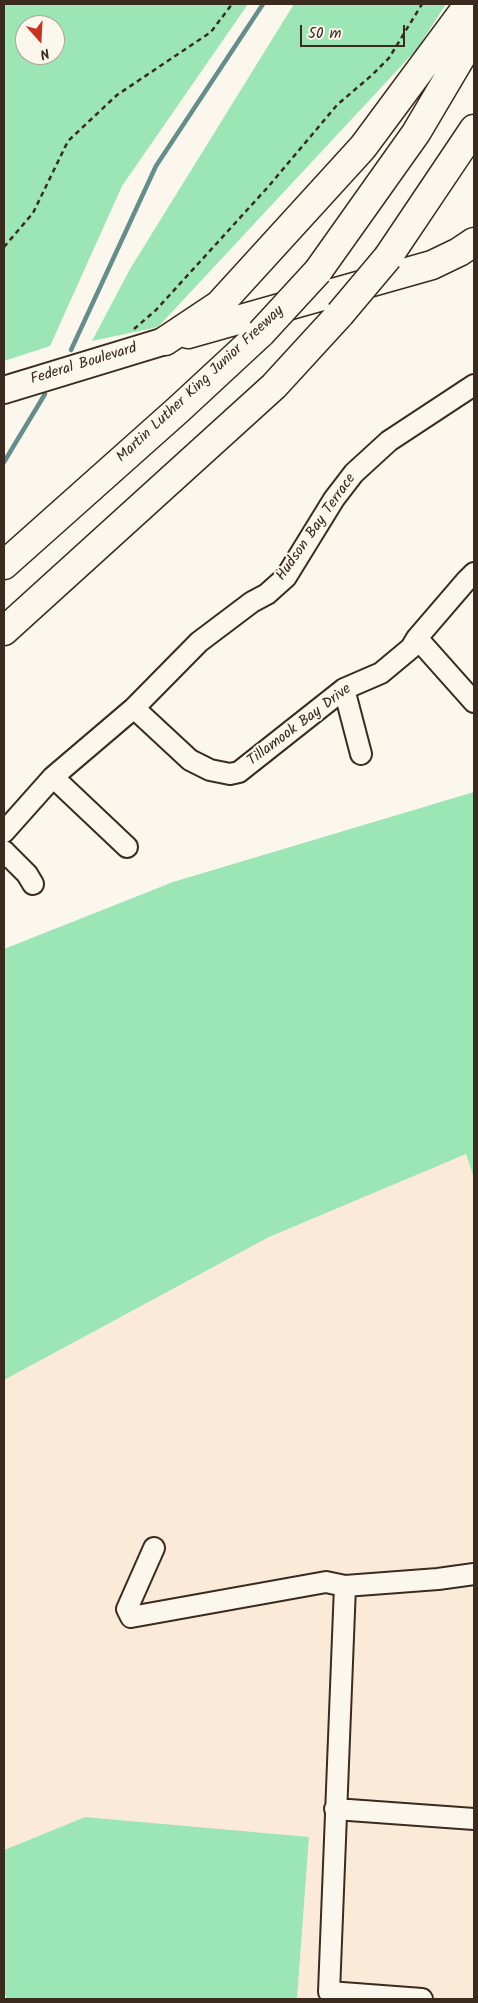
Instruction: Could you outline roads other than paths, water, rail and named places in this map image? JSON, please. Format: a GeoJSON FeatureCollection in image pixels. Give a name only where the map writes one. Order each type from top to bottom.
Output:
{"type":"FeatureCollection","features":[{"type":"Feature","properties":{"kind":"highway"},"geometry":{"type":"LineString","coordinates":[[165,341],[219,305],[362,147],[469,4]]}},
{"type":"Feature","properties":{"kind":"highway","name":"Martin Luther King Junior Freeway"},"geometry":{"type":"LineString","coordinates":[[4,565],[261,333],[318,271],[416,133],[474,35]]}},
{"type":"Feature","properties":{"kind":"highway"},"geometry":{"type":"LineString","coordinates":[[4,630],[274,386],[340,314],[388,257],[474,129]]}},
{"type":"Feature","properties":{"kind":"highway"},"geometry":{"type":"LineString","coordinates":[[165,341],[432,265],[460,252],[474,242]]}},
{"type":"Feature","properties":{"kind":"main road","name":"Federal Boulevard"},"geometry":{"type":"LineString","coordinates":[[4,390],[165,341]]}},
{"type":"Feature","properties":{"kind":"street","name":"Hudson Bay Terrace"},"geometry":{"type":"LineString","coordinates":[[4,832],[53,777],[134,708],[199,642],[252,602],[267,594],[286,577],[334,499],[354,473],[389,442],[474,385]]}},
{"type":"Feature","properties":{"kind":"street","name":"Tillamook Bay Drive"},"geometry":{"type":"LineString","coordinates":[[134,708],[190,760],[210,770],[230,774],[239,772],[344,689],[381,673],[411,648],[417,638],[474,573]]}},
{"type":"Feature","properties":{"kind":"street"},"geometry":{"type":"LineString","coordinates":[[417,638],[474,702]]}},
{"type":"Feature","properties":{"kind":"street"},"geometry":{"type":"LineString","coordinates":[[344,689],[361,754]]}},
{"type":"Feature","properties":{"kind":"street"},"geometry":{"type":"LineString","coordinates":[[53,777],[127,847]]}},
{"type":"Feature","properties":{"kind":"street"},"geometry":{"type":"LineString","coordinates":[[4,851],[27,874],[33,884]]}},
{"type":"Feature","properties":{"kind":"street"},"geometry":{"type":"LineString","coordinates":[[154,1548],[128,1609],[131,1617],[326,1582],[345,1586],[438,1579],[474,1574]]}},
{"type":"Feature","properties":{"kind":"street"},"geometry":{"type":"LineString","coordinates":[[345,1586],[329,1992],[422,1999]]}},
{"type":"Feature","properties":{"kind":"street"},"geometry":{"type":"LineString","coordinates":[[335,1809],[474,1818]]}},
{"type":"Feature","properties":{"kind":"waterway"},"geometry":{"type":"LineString","coordinates":[[71,350],[156,166],[263,4]]}},
{"type":"Feature","properties":{"kind":"waterway"},"geometry":{"type":"LineString","coordinates":[[4,462],[45,394]]}}]}
